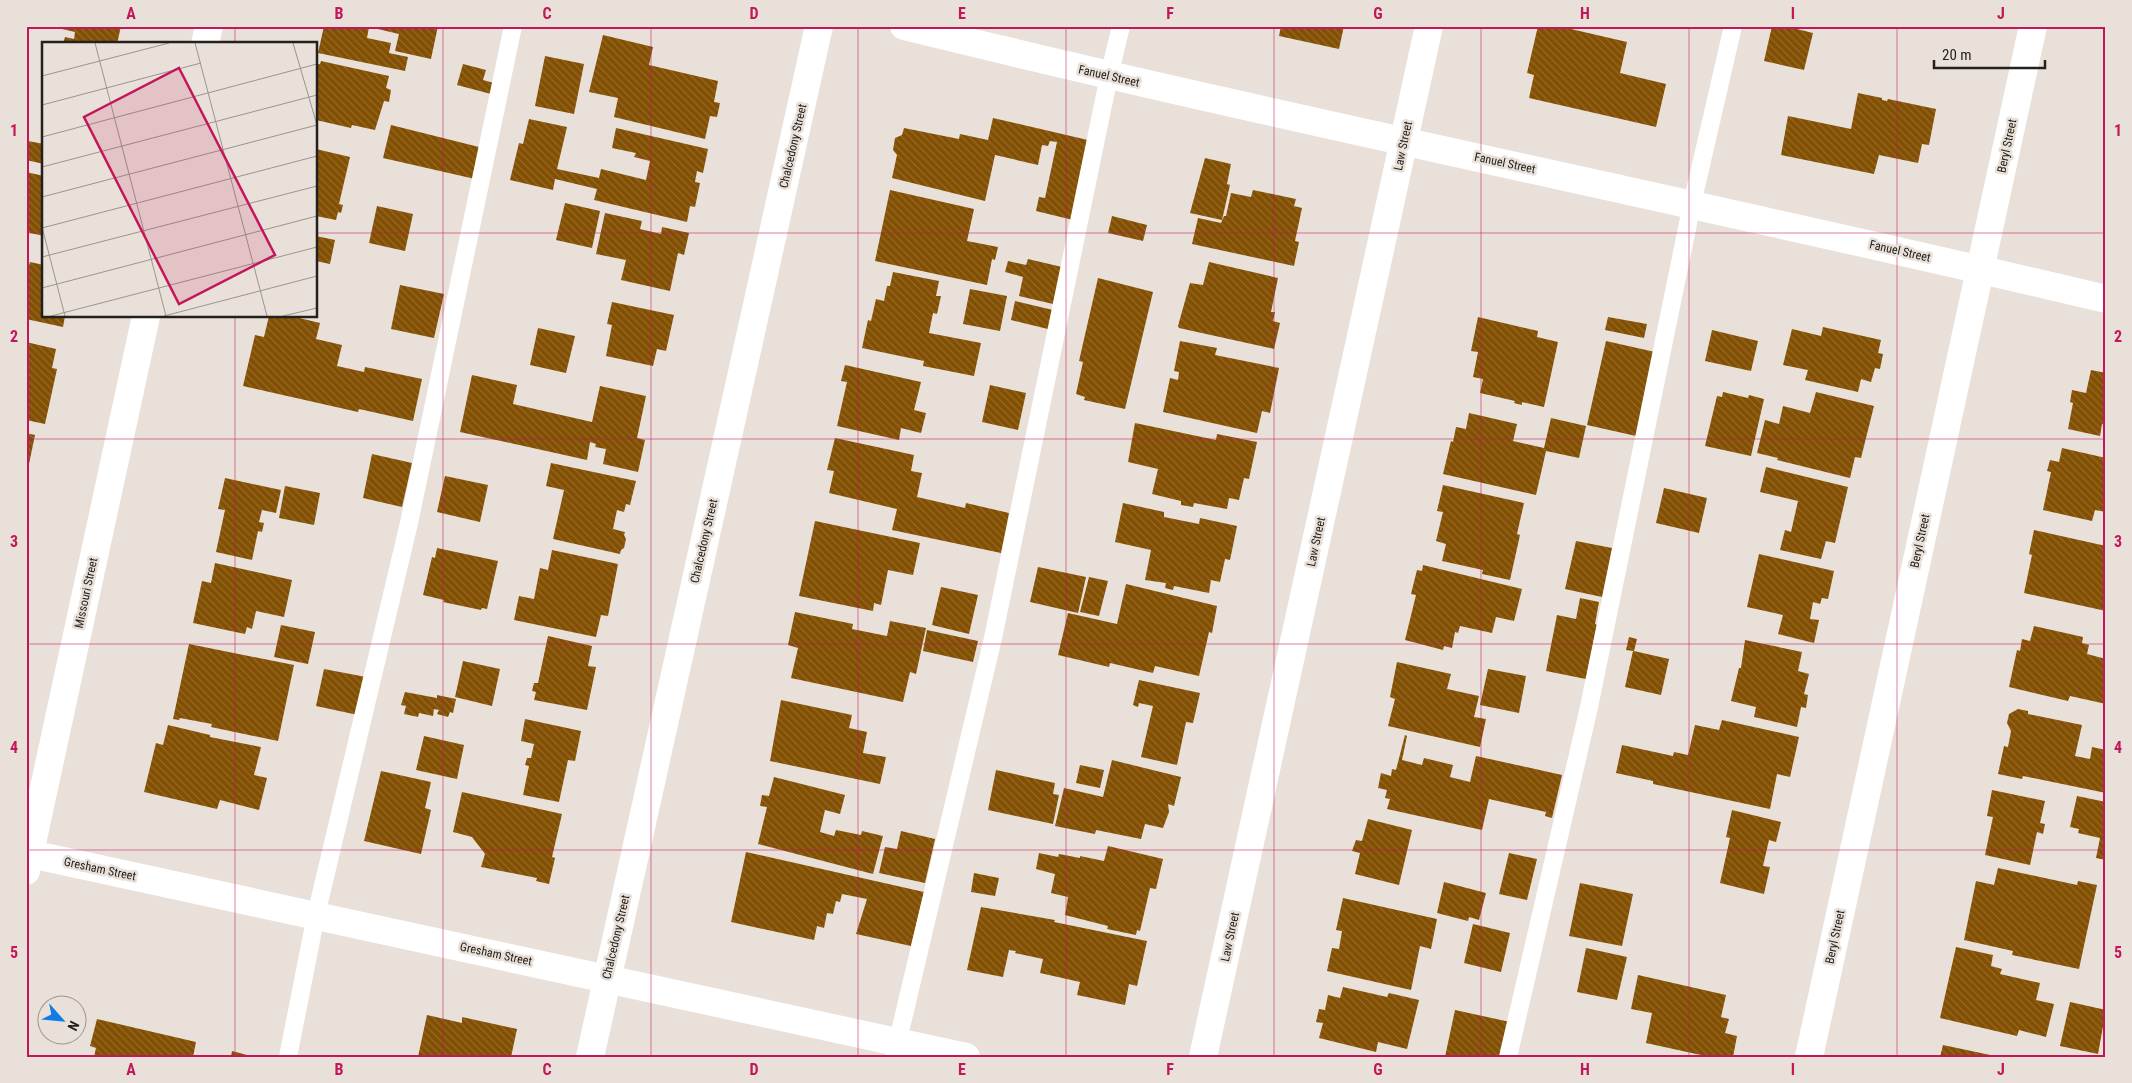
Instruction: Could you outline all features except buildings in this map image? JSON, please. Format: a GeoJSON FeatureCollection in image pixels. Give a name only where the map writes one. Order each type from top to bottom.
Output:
{"type":"FeatureCollection","features":[{"type":"Feature","properties":{"kind":"street"},"geometry":{"type":"LineString","coordinates":[[205,42],[209,26]]}},
{"type":"Feature","properties":{"kind":"street","name":"Chalcedony Street"},"geometry":{"type":"LineString","coordinates":[[590,1057],[820,26]]}},
{"type":"Feature","properties":{"kind":"street","name":"Fanuel Street"},"geometry":{"type":"LineString","coordinates":[[904,26],[1109,76],[1692,204],[2106,299]]}},
{"type":"Feature","properties":{"kind":"street","name":"Law Street"},"geometry":{"type":"LineString","coordinates":[[1203,1057],[1429,26]]}},
{"type":"Feature","properties":{"kind":"street","name":"Beryl Street"},"geometry":{"type":"LineString","coordinates":[[1809,1057],[2033,26]]}},
{"type":"Feature","properties":{"kind":"street","name":"Missouri Street"},"geometry":{"type":"LineString","coordinates":[[28,859],[146,318]]}},
{"type":"Feature","properties":{"kind":"street","name":"Gresham Street"},"geometry":{"type":"LineString","coordinates":[[28,859],[316,915],[607,978],[896,1049],[966,1057]]}},
{"type":"Feature","properties":{"kind":"lane"},"geometry":{"type":"LineString","coordinates":[[288,1057],[316,915],[409,523],[513,26]]}},
{"type":"Feature","properties":{"kind":"lane"},"geometry":{"type":"LineString","coordinates":[[896,1049],[993,638],[1109,76],[1121,26]]}},
{"type":"Feature","properties":{"kind":"lane"},"geometry":{"type":"LineString","coordinates":[[1508,1057],[1589,707],[1692,204],[1733,26]]}}]}
